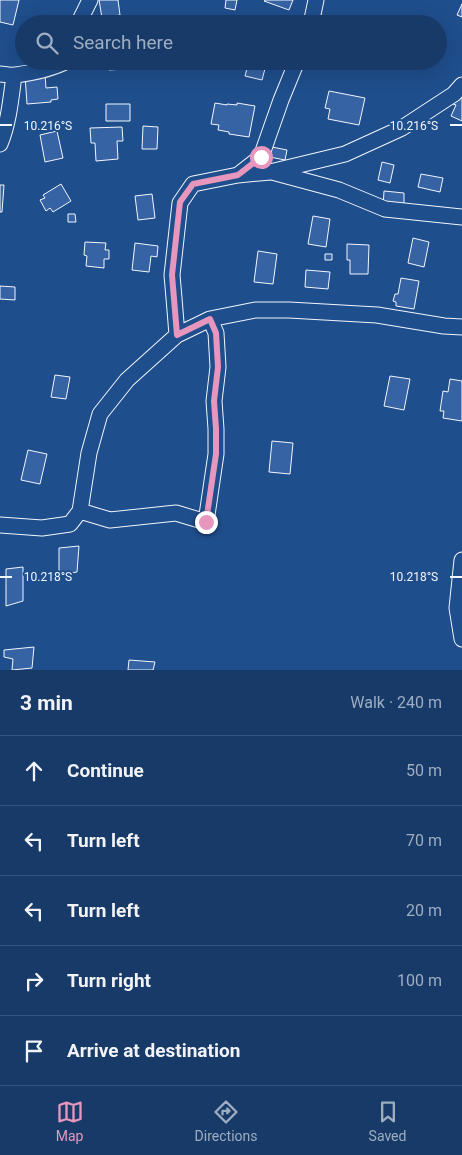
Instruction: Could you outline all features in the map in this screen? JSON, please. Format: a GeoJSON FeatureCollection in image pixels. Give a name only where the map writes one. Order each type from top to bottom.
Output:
{"type":"FeatureCollection","features":[{"type":"Feature","properties":{"kind":"street"},"geometry":{"type":"LineString","coordinates":[[82,15],[90,0]]}},
{"type":"Feature","properties":{"kind":"street"},"geometry":{"type":"LineString","coordinates":[[313,15],[316,0]]}},
{"type":"Feature","properties":{"kind":"street"},"geometry":{"type":"LineString","coordinates":[[0,144],[9,112],[7,75],[40,70]]}},
{"type":"Feature","properties":{"kind":"street"},"geometry":{"type":"LineString","coordinates":[[238,175],[261,157],[280,100],[293,70]]}},
{"type":"Feature","properties":{"kind":"street"},"geometry":{"type":"LineString","coordinates":[[177,335],[172,275],[180,202],[193,184],[238,175],[270,172],[345,154],[402,128],[454,94],[462,85]]}},
{"type":"Feature","properties":{"kind":"street"},"geometry":{"type":"LineString","coordinates":[[270,172],[339,190],[385,209],[462,217]]}},
{"type":"Feature","properties":{"kind":"street"},"geometry":{"type":"LineString","coordinates":[[0,525],[42,528],[70,524],[80,511],[90,452],[100,414],[127,380],[177,335],[210,319],[256,310],[289,310],[377,315],[444,326],[462,327]]}},
{"type":"Feature","properties":{"kind":"street"},"geometry":{"type":"LineString","coordinates":[[80,511],[110,520],[176,513],[206,522],[216,454],[214,401],[218,367],[216,333],[210,319]]}},
{"type":"Feature","properties":{"kind":"street"},"geometry":{"type":"LineString","coordinates":[[462,560],[457,608],[462,639]]}},
{"type":"Feature","properties":{"kind":"building"},"geometry":{"type":"Polygon","coordinates":[[[0,0],[19,0],[13,25],[0,22],[0,0]]]}},
{"type":"Feature","properties":{"kind":"building"},"geometry":{"type":"Polygon","coordinates":[[[99,0],[118,0],[120,15],[102,15],[99,0]]]}},
{"type":"Feature","properties":{"kind":"building"},"geometry":{"type":"Polygon","coordinates":[[[226,0],[237,0],[235,10],[225,8],[226,0]]]}},
{"type":"Feature","properties":{"kind":"building"},"geometry":{"type":"Polygon","coordinates":[[[265,0],[293,0],[289,10],[265,0]]]}},
{"type":"Feature","properties":{"kind":"building"},"geometry":{"type":"Polygon","coordinates":[[[462,4],[462,17],[457,15],[462,4]]]}},
{"type":"Feature","properties":{"kind":"building"},"geometry":{"type":"Polygon","coordinates":[[[247,70],[265,70],[262,80],[245,76],[247,70]]]}},
{"type":"Feature","properties":{"kind":"building"},"geometry":{"type":"Polygon","coordinates":[[[45,74],[46,88],[57,87],[58,99],[51,100],[51,102],[27,104],[25,75],[45,74]]]}},
{"type":"Feature","properties":{"kind":"building"},"geometry":{"type":"Polygon","coordinates":[[[329,91],[365,98],[359,125],[328,119],[330,109],[325,108],[329,91]]]}},
{"type":"Feature","properties":{"kind":"building"},"geometry":{"type":"Polygon","coordinates":[[[462,92],[462,121],[451,116],[456,105],[453,104],[462,92]]]}},
{"type":"Feature","properties":{"kind":"building"},"geometry":{"type":"Polygon","coordinates":[[[215,103],[237,105],[237,103],[255,106],[249,137],[229,134],[229,132],[218,130],[219,125],[211,124],[215,103]]]}},
{"type":"Feature","properties":{"kind":"building"},"geometry":{"type":"Polygon","coordinates":[[[106,104],[130,104],[130,121],[106,121],[106,104]]]}},
{"type":"Feature","properties":{"kind":"building"},"geometry":{"type":"Polygon","coordinates":[[[143,126],[158,127],[157,149],[142,149],[143,126]]]}},
{"type":"Feature","properties":{"kind":"building"},"geometry":{"type":"Polygon","coordinates":[[[122,127],[123,141],[117,141],[118,159],[96,161],[95,143],[91,143],[90,128],[122,127]]]}},
{"type":"Feature","properties":{"kind":"building"},"geometry":{"type":"Polygon","coordinates":[[[57,131],[63,158],[45,162],[40,135],[57,131]]]}},
{"type":"Feature","properties":{"kind":"building"},"geometry":{"type":"Polygon","coordinates":[[[272,147],[287,150],[285,160],[270,157],[272,147]]]}},
{"type":"Feature","properties":{"kind":"building"},"geometry":{"type":"Polygon","coordinates":[[[382,162],[394,165],[390,183],[378,180],[382,162]]]}},
{"type":"Feature","properties":{"kind":"building"},"geometry":{"type":"Polygon","coordinates":[[[421,174],[443,178],[440,192],[418,187],[421,174]]]}},
{"type":"Feature","properties":{"kind":"building"},"geometry":{"type":"Polygon","coordinates":[[[61,184],[71,201],[53,212],[50,208],[46,211],[40,200],[45,198],[43,195],[61,184]]]}},
{"type":"Feature","properties":{"kind":"building"},"geometry":{"type":"Polygon","coordinates":[[[0,185],[4,185],[2,212],[0,212],[0,185]]]}},
{"type":"Feature","properties":{"kind":"building"},"geometry":{"type":"Polygon","coordinates":[[[384,191],[404,193],[404,208],[383,207],[384,191]]]}},
{"type":"Feature","properties":{"kind":"building"},"geometry":{"type":"Polygon","coordinates":[[[152,194],[155,218],[138,220],[135,196],[152,194]]]}},
{"type":"Feature","properties":{"kind":"building"},"geometry":{"type":"Polygon","coordinates":[[[68,214],[75,214],[76,222],[68,222],[68,214]]]}},
{"type":"Feature","properties":{"kind":"building"},"geometry":{"type":"Polygon","coordinates":[[[313,216],[330,219],[326,247],[308,244],[313,216]]]}},
{"type":"Feature","properties":{"kind":"building"},"geometry":{"type":"Polygon","coordinates":[[[413,238],[429,242],[424,267],[408,263],[413,238]]]}},
{"type":"Feature","properties":{"kind":"building"},"geometry":{"type":"Polygon","coordinates":[[[85,242],[106,243],[105,250],[109,250],[109,259],[104,259],[104,268],[86,266],[87,256],[84,255],[85,242]]]}},
{"type":"Feature","properties":{"kind":"building"},"geometry":{"type":"Polygon","coordinates":[[[135,243],[158,246],[157,257],[151,256],[149,272],[132,270],[135,243]]]}},
{"type":"Feature","properties":{"kind":"building"},"geometry":{"type":"Polygon","coordinates":[[[347,244],[369,245],[368,274],[350,274],[350,260],[347,260],[347,244]]]}},
{"type":"Feature","properties":{"kind":"building"},"geometry":{"type":"Polygon","coordinates":[[[258,251],[277,254],[273,284],[254,282],[258,251]]]}},
{"type":"Feature","properties":{"kind":"building"},"geometry":{"type":"Polygon","coordinates":[[[325,254],[332,254],[332,260],[325,260],[325,254]]]}},
{"type":"Feature","properties":{"kind":"building"},"geometry":{"type":"Polygon","coordinates":[[[306,270],[330,272],[328,289],[305,287],[306,270]]]}},
{"type":"Feature","properties":{"kind":"building"},"geometry":{"type":"Polygon","coordinates":[[[401,278],[419,281],[414,309],[396,306],[396,302],[393,301],[395,294],[398,294],[401,278]]]}},
{"type":"Feature","properties":{"kind":"building"},"geometry":{"type":"Polygon","coordinates":[[[0,286],[15,287],[15,300],[0,299],[0,286]]]}},
{"type":"Feature","properties":{"kind":"building"},"geometry":{"type":"Polygon","coordinates":[[[55,375],[70,377],[66,399],[51,397],[55,375]]]}},
{"type":"Feature","properties":{"kind":"building"},"geometry":{"type":"Polygon","coordinates":[[[390,376],[410,379],[404,410],[384,406],[390,376]]]}},
{"type":"Feature","properties":{"kind":"building"},"geometry":{"type":"Polygon","coordinates":[[[450,379],[462,381],[462,421],[443,418],[444,411],[440,411],[443,391],[448,392],[450,379]]]}},
{"type":"Feature","properties":{"kind":"building"},"geometry":{"type":"Polygon","coordinates":[[[272,441],[293,443],[290,474],[269,472],[272,441]]]}},
{"type":"Feature","properties":{"kind":"building"},"geometry":{"type":"Polygon","coordinates":[[[28,450],[47,454],[40,484],[21,480],[28,450]]]}},
{"type":"Feature","properties":{"kind":"building"},"geometry":{"type":"Polygon","coordinates":[[[79,546],[77,572],[59,575],[59,548],[79,546]]]}},
{"type":"Feature","properties":{"kind":"building"},"geometry":{"type":"Polygon","coordinates":[[[23,567],[23,601],[6,606],[6,569],[23,567]]]}},
{"type":"Feature","properties":{"kind":"building"},"geometry":{"type":"Polygon","coordinates":[[[34,647],[32,668],[12,670],[13,659],[4,657],[4,650],[34,647]]]}},
{"type":"Feature","properties":{"kind":"building"},"geometry":{"type":"Polygon","coordinates":[[[129,660],[155,662],[153,670],[128,670],[129,660]]]}},
{"type":"Feature","properties":{"kind":"route"},"geometry":{"type":"LineString","coordinates":[[206,522],[216,454],[214,401],[218,367],[216,333],[210,319],[177,335],[172,275],[180,202],[193,184],[238,175],[261,157]]}}]}
